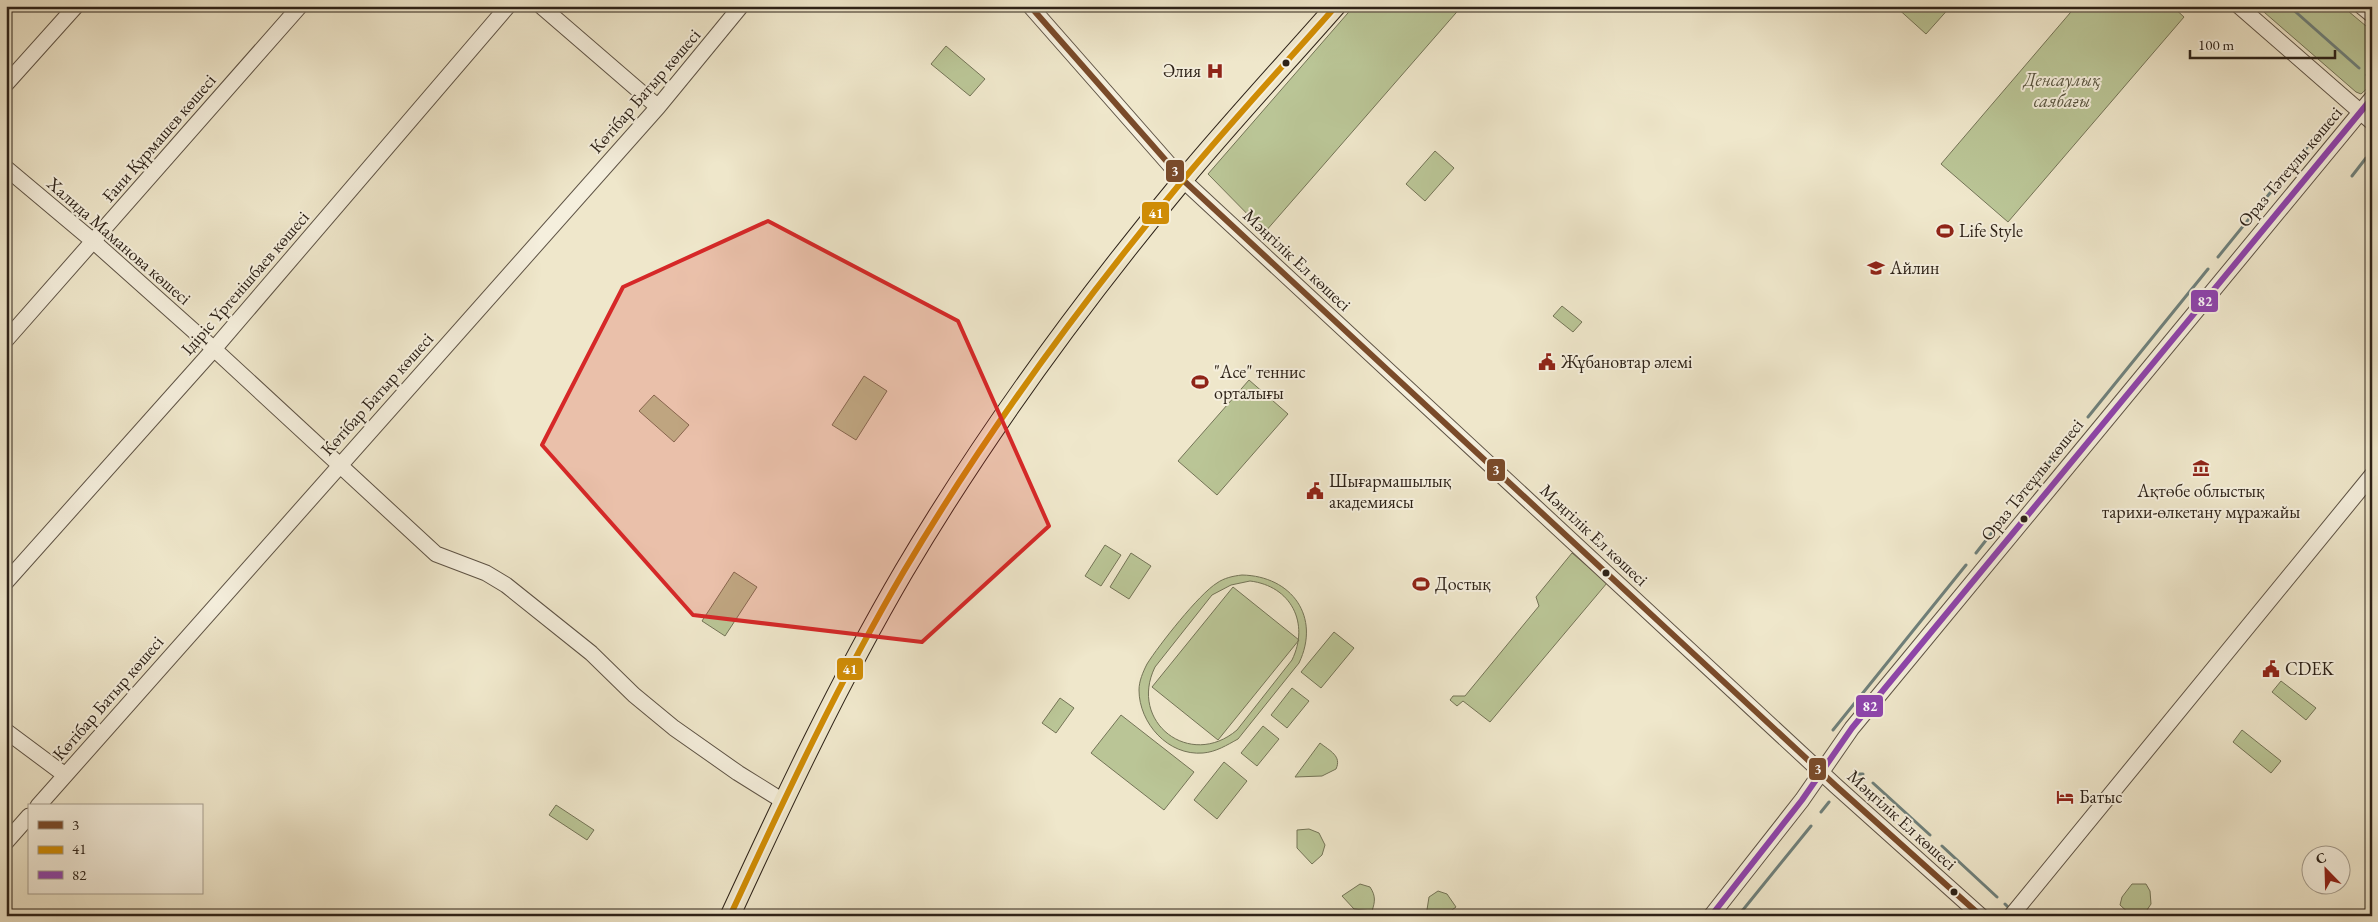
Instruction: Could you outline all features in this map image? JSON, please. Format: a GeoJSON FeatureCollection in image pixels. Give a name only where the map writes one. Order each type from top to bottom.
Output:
{"type":"FeatureCollection","features":[{"type":"Feature","properties":{"kind":"main road"},"geometry":{"type":"LineString","coordinates":[[730,916],[783,801],[880,615],[942,509],[1026,385],[1183,180],[1336,6]]}},
{"type":"Feature","properties":{"kind":"street"},"geometry":{"type":"LineString","coordinates":[[6,84],[76,6]]}},
{"type":"Feature","properties":{"kind":"street","name":"Ғани Құрмашев көшесі"},"geometry":{"type":"LineString","coordinates":[[6,340],[300,6]]}},
{"type":"Feature","properties":{"kind":"street","name":"Ідіріс Үргенішбаев көшесі"},"geometry":{"type":"LineString","coordinates":[[6,582],[214,349],[508,6]]}},
{"type":"Feature","properties":{"kind":"street"},"geometry":{"type":"LineString","coordinates":[[541,6],[658,107]]}},
{"type":"Feature","properties":{"kind":"street","name":"Көтібар Батыр көшесі"},"geometry":{"type":"LineString","coordinates":[[40,804],[340,463],[658,107],[742,6]]}},
{"type":"Feature","properties":{"kind":"street","name":"Мәңгілік Ел көшесі"},"geometry":{"type":"LineString","coordinates":[[1030,6],[1183,180],[1822,772],[1981,916]]}},
{"type":"Feature","properties":{"kind":"street"},"geometry":{"type":"LineString","coordinates":[[2239,6],[2372,122]]}},
{"type":"Feature","properties":{"kind":"street"},"geometry":{"type":"LineString","coordinates":[[2361,6],[2372,15]]}},
{"type":"Feature","properties":{"kind":"street","name":"Ораз Тәтеұлы көшесі"},"geometry":{"type":"LineString","coordinates":[[1712,916],[1822,772],[1852,728],[2372,98]]}},
{"type":"Feature","properties":{"kind":"street","name":"Халида Маманова көшесі"},"geometry":{"type":"LineString","coordinates":[[6,168],[94,241],[340,463],[436,554],[486,573],[506,585],[591,653],[634,695],[674,728],[738,773],[783,801]]}},
{"type":"Feature","properties":{"kind":"street"},"geometry":{"type":"LineString","coordinates":[[2011,916],[2372,475]]}},
{"type":"Feature","properties":{"kind":"street"},"geometry":{"type":"LineString","coordinates":[[6,730],[65,775]]}},
{"type":"Feature","properties":{"kind":"street"},"geometry":{"type":"LineString","coordinates":[[6,842],[28,817]]}},
{"type":"Feature","properties":{"kind":"highlighted area"},"geometry":{"type":"Polygon","coordinates":[[[768,221],[958,321],[1049,526],[922,642],[693,615],[542,445],[623,287],[768,221]]]}},
{"type":"Feature","properties":{"kind":"green space"},"geometry":{"type":"Polygon","coordinates":[[[1354,6],[1462,6],[1265,232],[1208,174],[1354,6]]]}},
{"type":"Feature","properties":{"kind":"green space"},"geometry":{"type":"Polygon","coordinates":[[[1895,6],[1951,6],[1926,34],[1895,6]]]}},
{"type":"Feature","properties":{"kind":"green space","name":"Денсаулық саябағы"},"geometry":{"type":"Polygon","coordinates":[[[2076,6],[2172,6],[2184,17],[2008,222],[1941,164],[2076,6]]]}},
{"type":"Feature","properties":{"kind":"green space"},"geometry":{"type":"Polygon","coordinates":[[[2257,6],[2342,6],[2372,31],[2372,84],[2361,94],[2356,92],[2257,6]]]}},
{"type":"Feature","properties":{"kind":"green space"},"geometry":{"type":"Polygon","coordinates":[[[946,46],[985,79],[970,96],[931,64],[946,46]]]}},
{"type":"Feature","properties":{"kind":"green space"},"geometry":{"type":"Polygon","coordinates":[[[1435,151],[1454,168],[1425,201],[1406,184],[1435,151]]]}},
{"type":"Feature","properties":{"kind":"green space"},"geometry":{"type":"Polygon","coordinates":[[[1562,306],[1582,322],[1573,332],[1553,316],[1562,306]]]}},
{"type":"Feature","properties":{"kind":"green space"},"geometry":{"type":"Polygon","coordinates":[[[864,376],[887,391],[856,440],[832,425],[864,376]]]}},
{"type":"Feature","properties":{"kind":"green space"},"geometry":{"type":"Polygon","coordinates":[[[1249,380],[1288,414],[1217,495],[1178,461],[1249,380]]]}},
{"type":"Feature","properties":{"kind":"green space"},"geometry":{"type":"Polygon","coordinates":[[[654,395],[689,425],[674,442],[639,411],[654,395]]]}},
{"type":"Feature","properties":{"kind":"green space"},"geometry":{"type":"Polygon","coordinates":[[[1105,545],[1121,555],[1101,586],[1085,576],[1105,545]]]}},
{"type":"Feature","properties":{"kind":"green space"},"geometry":{"type":"Polygon","coordinates":[[[1131,553],[1151,566],[1129,599],[1110,587],[1131,553]]]}},
{"type":"Feature","properties":{"kind":"green space"},"geometry":{"type":"Polygon","coordinates":[[[1572,553],[1607,583],[1490,722],[1463,701],[1457,706],[1450,700],[1453,696],[1465,696],[1539,606],[1536,597],[1572,553]]]}},
{"type":"Feature","properties":{"kind":"green space"},"geometry":{"type":"Polygon","coordinates":[[[734,572],[757,587],[725,636],[702,621],[734,572]]]}},
{"type":"Feature","properties":{"kind":"green space"},"geometry":{"type":"Polygon","coordinates":[[[1242,575],[1260,577],[1275,583],[1288,591],[1298,602],[1304,615],[1306,630],[1305,646],[1299,663],[1238,739],[1212,751],[1190,753],[1167,743],[1150,725],[1140,702],[1140,683],[1147,664],[1160,645],[1200,598],[1220,581],[1242,575]],[[1250,581],[1231,585],[1212,595],[1155,667],[1149,687],[1150,706],[1157,722],[1168,734],[1183,742],[1201,745],[1219,741],[1237,730],[1292,660],[1299,633],[1293,608],[1286,598],[1264,584],[1250,581]]]}},
{"type":"Feature","properties":{"kind":"green space"},"geometry":{"type":"Polygon","coordinates":[[[1233,587],[1299,640],[1218,740],[1152,687],[1233,587]]]}},
{"type":"Feature","properties":{"kind":"green space"},"geometry":{"type":"Polygon","coordinates":[[[1334,632],[1354,648],[1321,688],[1301,672],[1334,632]]]}},
{"type":"Feature","properties":{"kind":"green space"},"geometry":{"type":"Polygon","coordinates":[[[2281,681],[2316,708],[2306,720],[2272,692],[2281,681]]]}},
{"type":"Feature","properties":{"kind":"green space"},"geometry":{"type":"Polygon","coordinates":[[[1292,688],[1309,701],[1287,728],[1271,715],[1292,688]]]}},
{"type":"Feature","properties":{"kind":"green space"},"geometry":{"type":"Polygon","coordinates":[[[1060,698],[1074,708],[1056,733],[1042,723],[1060,698]]]}},
{"type":"Feature","properties":{"kind":"green space"},"geometry":{"type":"Polygon","coordinates":[[[1121,715],[1194,772],[1164,810],[1091,753],[1121,715]]]}},
{"type":"Feature","properties":{"kind":"green space"},"geometry":{"type":"Polygon","coordinates":[[[1263,726],[1279,739],[1257,766],[1241,753],[1263,726]]]}},
{"type":"Feature","properties":{"kind":"green space"},"geometry":{"type":"Polygon","coordinates":[[[2242,730],[2281,761],[2271,773],[2233,742],[2242,730]]]}},
{"type":"Feature","properties":{"kind":"green space"},"geometry":{"type":"Polygon","coordinates":[[[1320,743],[1336,757],[1336,769],[1322,776],[1295,777],[1320,743]]]}},
{"type":"Feature","properties":{"kind":"green space"},"geometry":{"type":"Polygon","coordinates":[[[1224,762],[1247,781],[1217,819],[1194,800],[1224,762]]]}},
{"type":"Feature","properties":{"kind":"green space"},"geometry":{"type":"Polygon","coordinates":[[[556,805],[594,830],[587,840],[549,815],[556,805]]]}},
{"type":"Feature","properties":{"kind":"green space"},"geometry":{"type":"Polygon","coordinates":[[[1309,829],[1319,833],[1325,845],[1322,855],[1312,864],[1297,848],[1297,830],[1309,829]]]}},
{"type":"Feature","properties":{"kind":"green space"},"geometry":{"type":"Polygon","coordinates":[[[1360,884],[1370,887],[1372,890],[1374,905],[1372,911],[1354,909],[1342,896],[1360,884]]]}},
{"type":"Feature","properties":{"kind":"green space"},"geometry":{"type":"Polygon","coordinates":[[[2132,884],[2146,884],[2150,891],[2151,904],[2143,916],[2132,916],[2120,905],[2122,897],[2132,884]]]}},
{"type":"Feature","properties":{"kind":"green space"},"geometry":{"type":"Polygon","coordinates":[[[1438,891],[1447,894],[1456,907],[1444,916],[1426,916],[1429,897],[1438,891]]]}},
{"type":"Feature","properties":{"kind":"waterway"},"geometry":{"type":"LineString","coordinates":[[2289,6],[2359,68]]}},
{"type":"Feature","properties":{"kind":"waterway"},"geometry":{"type":"LineString","coordinates":[[2367,75],[2372,79]]}},
{"type":"Feature","properties":{"kind":"waterway"},"geometry":{"type":"LineString","coordinates":[[2218,257],[2327,123]]}},
{"type":"Feature","properties":{"kind":"waterway"},"geometry":{"type":"LineString","coordinates":[[2352,176],[2366,158]]}},
{"type":"Feature","properties":{"kind":"waterway"},"geometry":{"type":"LineString","coordinates":[[2088,417],[2208,269]]}},
{"type":"Feature","properties":{"kind":"waterway"},"geometry":{"type":"LineString","coordinates":[[2021,497],[2077,429]]}},
{"type":"Feature","properties":{"kind":"waterway"},"geometry":{"type":"LineString","coordinates":[[1976,553],[2005,516]]}},
{"type":"Feature","properties":{"kind":"waterway"},"geometry":{"type":"LineString","coordinates":[[1833,730],[1966,565]]}},
{"type":"Feature","properties":{"kind":"waterway"},"geometry":{"type":"LineString","coordinates":[[1850,777],[1854,774],[1863,774]]}},
{"type":"Feature","properties":{"kind":"waterway"},"geometry":{"type":"LineString","coordinates":[[1873,783],[1930,835]]}},
{"type":"Feature","properties":{"kind":"waterway"},"geometry":{"type":"LineString","coordinates":[[1821,812],[1829,802]]}},
{"type":"Feature","properties":{"kind":"waterway"},"geometry":{"type":"LineString","coordinates":[[1738,916],[1811,826]]}},
{"type":"Feature","properties":{"kind":"waterway"},"geometry":{"type":"LineString","coordinates":[[1942,846],[1997,897]]}},
{"type":"Feature","properties":{"kind":"waterway"},"geometry":{"type":"LineString","coordinates":[[2005,904],[2008,907]]}},
{"type":"Feature","properties":{"kind":"transit line","name":"3"},"geometry":{"type":"LineString","coordinates":[[1030,6],[1183,180],[1836,786],[1981,916]]}},
{"type":"Feature","properties":{"kind":"transit line","name":"41"},"geometry":{"type":"LineString","coordinates":[[730,916],[792,785],[857,655],[904,571],[967,469],[1071,322],[1145,226],[1220,136],[1336,6]]}},
{"type":"Feature","properties":{"kind":"transit line","name":"82"},"geometry":{"type":"LineString","coordinates":[[1711,916],[1802,800],[1852,728],[2372,98]]}},
{"type":"Feature","properties":{"kind":"place","name":"Әлия"},"geometry":{"type":"Point","coordinates":[1215,71]}},
{"type":"Feature","properties":{"kind":"place","name":"Life Style"},"geometry":{"type":"Point","coordinates":[1945,231]}},
{"type":"Feature","properties":{"kind":"place","name":"Айлин"},"geometry":{"type":"Point","coordinates":[1876,268]}},
{"type":"Feature","properties":{"kind":"place","name":"Жұбановтар әлемі"},"geometry":{"type":"Point","coordinates":[1547,362]}},
{"type":"Feature","properties":{"kind":"place","name":"\"Ace\" теннис орталығы"},"geometry":{"type":"Point","coordinates":[1200,382]}},
{"type":"Feature","properties":{"kind":"place","name":"Ақтөбе облыстық тарихи-өлкетану мұражайы"},"geometry":{"type":"Point","coordinates":[2201,468]}},
{"type":"Feature","properties":{"kind":"place","name":"Шығармашылық академиясы"},"geometry":{"type":"Point","coordinates":[1315,491]}},
{"type":"Feature","properties":{"kind":"place","name":"Достық"},"geometry":{"type":"Point","coordinates":[1421,584]}},
{"type":"Feature","properties":{"kind":"place","name":"CDEK"},"geometry":{"type":"Point","coordinates":[2271,669]}},
{"type":"Feature","properties":{"kind":"place","name":"Батыс"},"geometry":{"type":"Point","coordinates":[2065,797]}}]}
